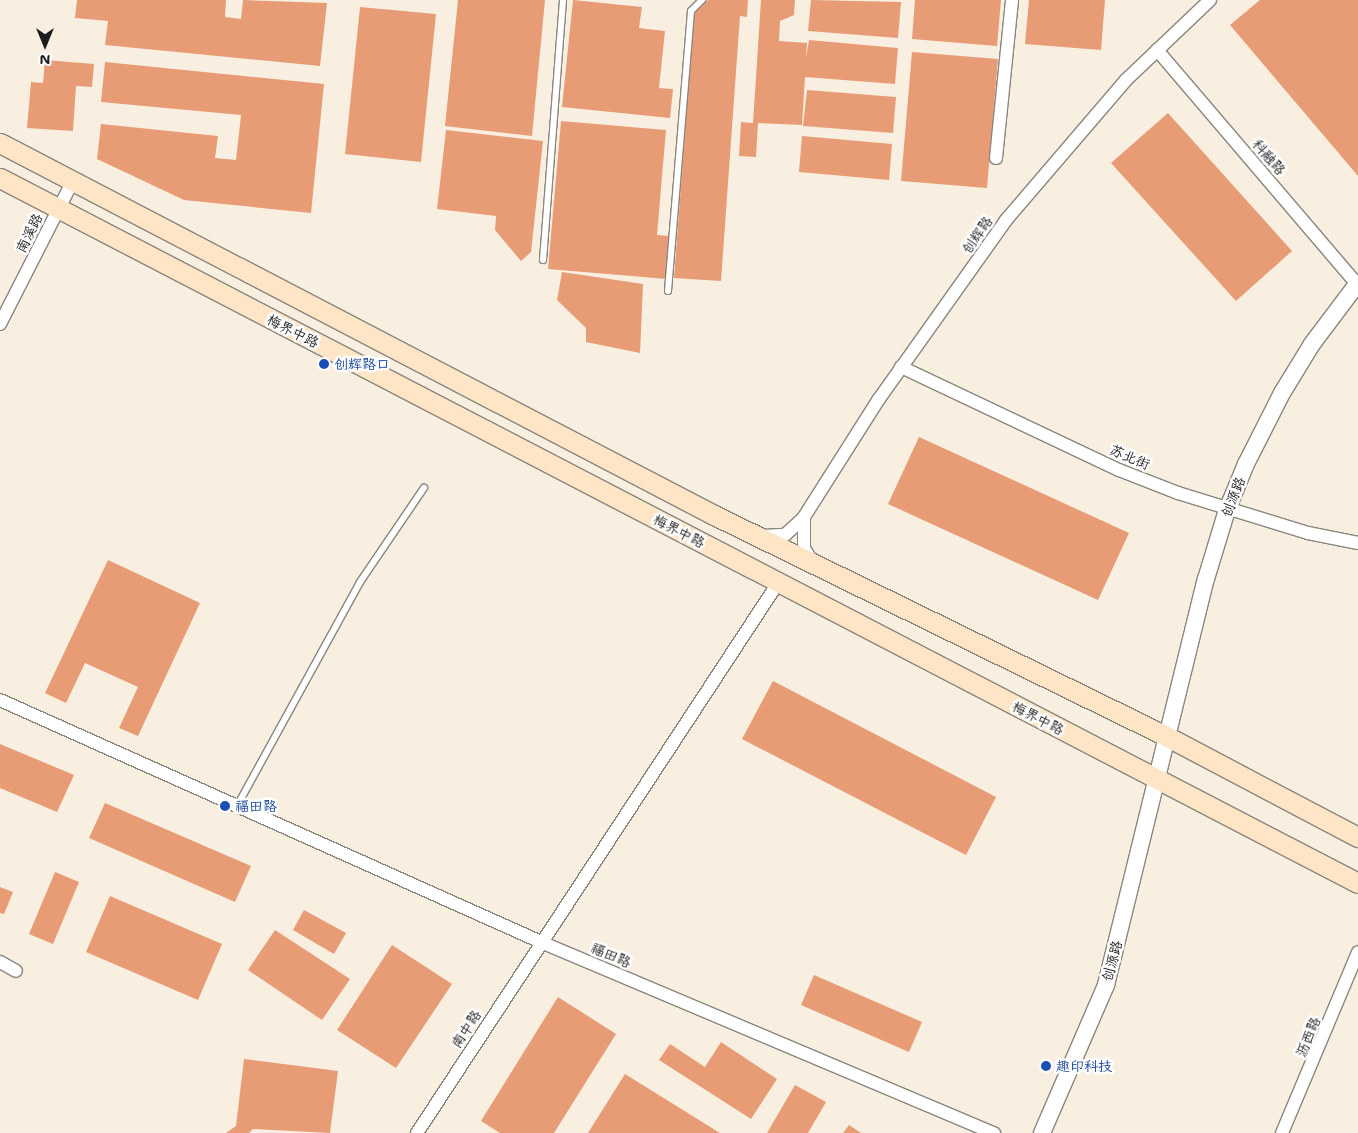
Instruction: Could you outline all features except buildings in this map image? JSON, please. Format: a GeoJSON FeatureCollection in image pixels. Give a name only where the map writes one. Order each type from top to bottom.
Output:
{"type":"FeatureCollection","features":[{"type":"Feature","properties":{"kind":"main road"},"geometry":{"type":"LineString","coordinates":[[0,144],[755,535],[1168,736],[1358,837]]}},
{"type":"Feature","properties":{"kind":"main road","name":"梅界中路"},"geometry":{"type":"LineString","coordinates":[[0,178],[1158,781],[1358,883]]}},
{"type":"Feature","properties":{"kind":"street"},"geometry":{"type":"LineString","coordinates":[[996,158],[1012,0]]}},
{"type":"Feature","properties":{"kind":"street","name":"创辉路"},"geometry":{"type":"LineString","coordinates":[[755,535],[785,534],[804,517],[901,367],[1006,220],[1126,80],[1210,0]]}},
{"type":"Feature","properties":{"kind":"street","name":"科融路"},"geometry":{"type":"LineString","coordinates":[[1157,50],[1358,284]]}},
{"type":"Feature","properties":{"kind":"street","name":"南溪路"},"geometry":{"type":"LineString","coordinates":[[0,324],[73,181]]}},
{"type":"Feature","properties":{"kind":"street","name":"创源路"},"geometry":{"type":"LineString","coordinates":[[1042,1133],[1106,985],[1158,781],[1206,579],[1228,510],[1246,464],[1282,393],[1358,284]]}},
{"type":"Feature","properties":{"kind":"street","name":"苏北街"},"geometry":{"type":"LineString","coordinates":[[901,367],[1118,470],[1228,510],[1308,533],[1358,543]]}},
{"type":"Feature","properties":{"kind":"street"},"geometry":{"type":"LineString","coordinates":[[804,517],[804,548],[813,564]]}},
{"type":"Feature","properties":{"kind":"street","name":"南中路"},"geometry":{"type":"LineString","coordinates":[[416,1133],[778,583]]}},
{"type":"Feature","properties":{"kind":"street","name":"福田路"},"geometry":{"type":"LineString","coordinates":[[0,700],[541,942],[994,1133]]}},
{"type":"Feature","properties":{"kind":"street","name":"沥西路"},"geometry":{"type":"LineString","coordinates":[[1282,1133],[1358,952]]}},
{"type":"Feature","properties":{"kind":"street"},"geometry":{"type":"LineString","coordinates":[[0,962],[16,971]]}},
{"type":"Feature","properties":{"kind":"lane"},"geometry":{"type":"LineString","coordinates":[[543,260],[564,0]]}},
{"type":"Feature","properties":{"kind":"lane"},"geometry":{"type":"LineString","coordinates":[[668,291],[691,11],[702,0]]}},
{"type":"Feature","properties":{"kind":"lane"},"geometry":{"type":"LineString","coordinates":[[237,806],[360,582],[424,488]]}},
{"type":"Feature","properties":{"kind":"place","name":"创辉路口"},"geometry":{"type":"Point","coordinates":[324,364]}},
{"type":"Feature","properties":{"kind":"place","name":"福田路"},"geometry":{"type":"Point","coordinates":[225,806]}},
{"type":"Feature","properties":{"kind":"place","name":"趣印科技"},"geometry":{"type":"Point","coordinates":[1046,1066]}}]}
